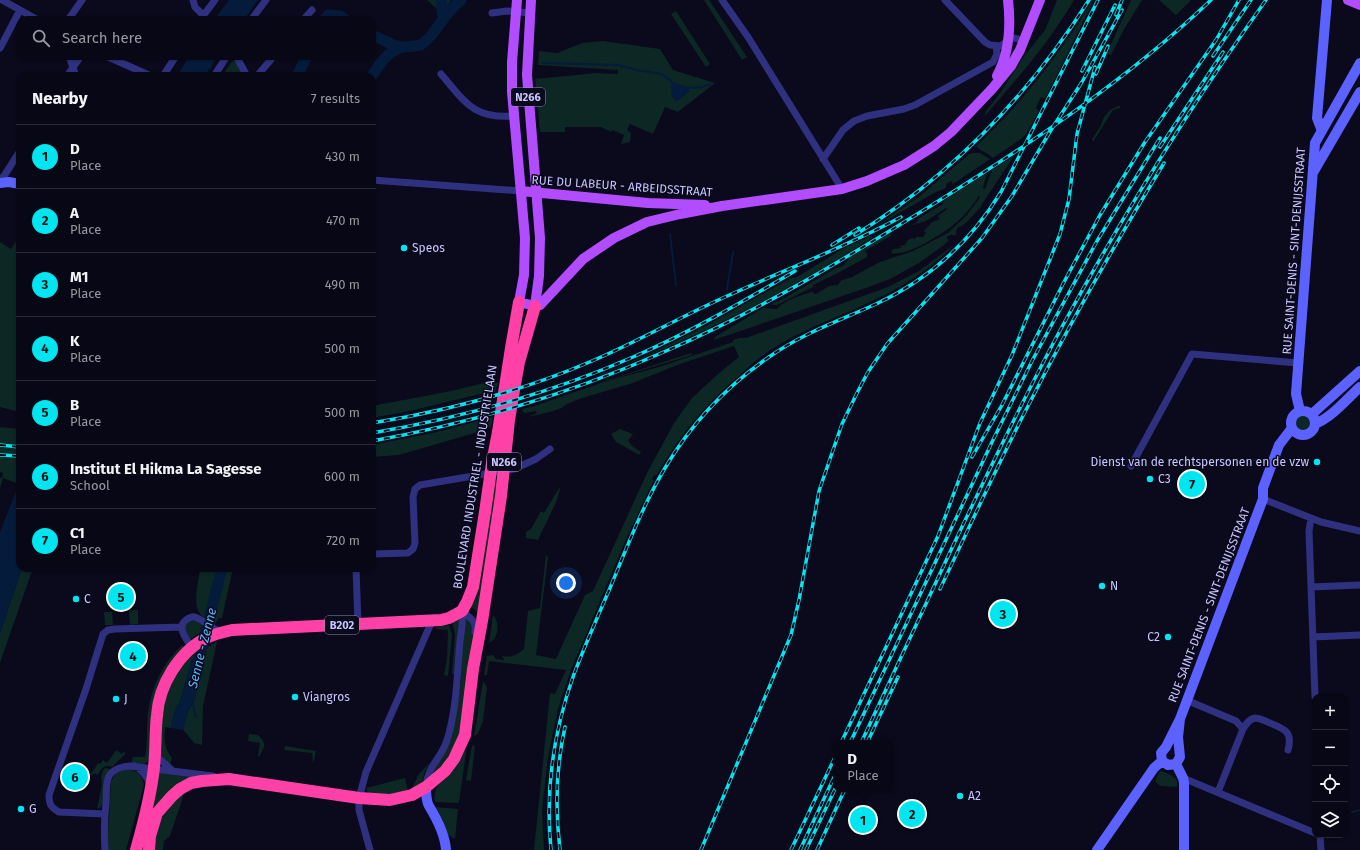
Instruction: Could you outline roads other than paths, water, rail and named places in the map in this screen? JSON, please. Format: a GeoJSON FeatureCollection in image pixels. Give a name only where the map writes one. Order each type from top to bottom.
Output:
{"type":"FeatureCollection","features":[{"type":"Feature","properties":{"kind":"highway","name":"BOULEVARD INDUSTRIEL - INDUSTRIELAAN"},"geometry":{"type":"LineString","coordinates":[[462,611],[473,587],[490,473],[519,302]]}},
{"type":"Feature","properties":{"kind":"highway","name":"BOULEVARD INDUSTRIEL - INDUSTRIELAAN"},"geometry":{"type":"LineString","coordinates":[[431,783],[445,771],[454,758],[464,735],[473,669],[482,621],[514,390],[519,362],[535,306]]}},
{"type":"Feature","properties":{"kind":"highway","name":"B202"},"geometry":{"type":"LineString","coordinates":[[136,850],[151,790],[155,755],[156,714],[159,699],[171,673],[179,661],[192,648],[206,638],[220,632],[232,630],[432,620],[449,618],[462,611]]}},
{"type":"Feature","properties":{"kind":"highway"},"geometry":{"type":"LineString","coordinates":[[149,850],[150,836],[157,813],[172,796],[180,789],[191,783],[229,779],[359,798],[390,800],[412,795],[431,783]]}},
{"type":"Feature","properties":{"kind":"main road","name":"BOULEVARD INDUSTRIEL - INDUSTRIELAAN"},"geometry":{"type":"LineString","coordinates":[[517,0],[512,62],[512,92],[525,255],[524,275],[519,302]]}},
{"type":"Feature","properties":{"kind":"main road","name":"BOULEVARD INDUSTRIEL - INDUSTRIELAAN"},"geometry":{"type":"LineString","coordinates":[[531,0],[527,75],[529,116],[540,220],[540,276],[535,306]]}},
{"type":"Feature","properties":{"kind":"main road"},"geometry":{"type":"LineString","coordinates":[[984,97],[1002,66],[1009,38],[1010,22],[1008,0]]}},
{"type":"Feature","properties":{"kind":"main road"},"geometry":{"type":"LineString","coordinates":[[519,302],[535,306],[540,305],[570,272],[596,249],[614,238],[647,222],[722,206],[842,189],[880,176],[904,165],[943,139],[959,125],[1011,66],[1024,41],[1040,0]]}},
{"type":"Feature","properties":{"kind":"main road"},"geometry":{"type":"LineString","coordinates":[[1322,131],[1317,118],[1327,0]]}},
{"type":"Feature","properties":{"kind":"main road"},"geometry":{"type":"LineString","coordinates":[[1348,0],[1360,5]]}},
{"type":"Feature","properties":{"kind":"main road","name":"RUE SAINT-DENIS - SINT-DENIJSSTRAAT"},"geometry":{"type":"LineString","coordinates":[[1300,411],[1296,394],[1315,143],[1360,63]]}},
{"type":"Feature","properties":{"kind":"main road"},"geometry":{"type":"LineString","coordinates":[[1313,175],[1360,92]]}},
{"type":"Feature","properties":{"kind":"main road"},"geometry":{"type":"LineString","coordinates":[[0,183],[16,183]]}},
{"type":"Feature","properties":{"kind":"main road","name":"RUE DU LABEUR - ARBEIDSSTRAAT"},"geometry":{"type":"LineString","coordinates":[[521,191],[648,203],[722,206]]}},
{"type":"Feature","properties":{"kind":"main road"},"geometry":{"type":"LineString","coordinates":[[647,222],[652,217],[653,213],[648,203]]}},
{"type":"Feature","properties":{"kind":"main road"},"geometry":{"type":"LineString","coordinates":[[672,204],[675,215]]}},
{"type":"Feature","properties":{"kind":"main road"},"geometry":{"type":"LineString","coordinates":[[1312,414],[1360,371]]}},
{"type":"Feature","properties":{"kind":"main road"},"geometry":{"type":"LineString","coordinates":[[1315,424],[1322,422],[1360,388]]}},
{"type":"Feature","properties":{"kind":"main road"},"geometry":{"type":"LineString","coordinates":[[1305,411],[1312,414],[1315,419],[1313,430],[1308,434],[1302,435],[1294,431],[1291,422],[1292,417],[1296,413],[1305,411]]}},
{"type":"Feature","properties":{"kind":"main road","name":"RUE SAINT-DENIS - SINT-DENIJSSTRAAT"},"geometry":{"type":"LineString","coordinates":[[1162,761],[1161,753],[1166,747],[1180,719],[1262,499],[1263,488],[1279,445],[1294,431]]}},
{"type":"Feature","properties":{"kind":"main road","name":"RUE SAINT-DENIS - SINT-DENIJSSTRAAT"},"geometry":{"type":"LineString","coordinates":[[1176,764],[1180,757],[1178,750],[1178,737],[1180,719]]}},
{"type":"Feature","properties":{"kind":"main road"},"geometry":{"type":"LineString","coordinates":[[1166,747],[1170,746],[1178,750]]}},
{"type":"Feature","properties":{"kind":"main road"},"geometry":{"type":"LineString","coordinates":[[1097,850],[1154,768],[1162,761],[1168,765],[1176,764],[1183,778],[1184,850]]}},
{"type":"Feature","properties":{"kind":"main road","name":"BOULEVARD INDUSTRIEL - INDUSTRIELAAN"},"geometry":{"type":"LineString","coordinates":[[429,804],[432,805],[431,783]]}},
{"type":"Feature","properties":{"kind":"main road"},"geometry":{"type":"LineString","coordinates":[[412,795],[422,796],[429,804],[442,831],[446,843],[446,850]]}},
{"type":"Feature","properties":{"kind":"street"},"geometry":{"type":"LineString","coordinates":[[2,0],[31,16]]}},
{"type":"Feature","properties":{"kind":"street"},"geometry":{"type":"LineString","coordinates":[[71,16],[82,0]]}},
{"type":"Feature","properties":{"kind":"street"},"geometry":{"type":"LineString","coordinates":[[193,0],[194,7],[201,16]]}},
{"type":"Feature","properties":{"kind":"street"},"geometry":{"type":"LineString","coordinates":[[203,16],[215,0]]}},
{"type":"Feature","properties":{"kind":"street"},"geometry":{"type":"LineString","coordinates":[[255,16],[266,0]]}},
{"type":"Feature","properties":{"kind":"street"},"geometry":{"type":"LineString","coordinates":[[722,0],[748,37],[842,189]]}},
{"type":"Feature","properties":{"kind":"street"},"geometry":{"type":"LineString","coordinates":[[945,0],[985,42],[990,45],[1002,45],[1009,38],[1024,41]]}},
{"type":"Feature","properties":{"kind":"street"},"geometry":{"type":"LineString","coordinates":[[17,16],[20,10]]}},
{"type":"Feature","properties":{"kind":"street"},"geometry":{"type":"LineString","coordinates":[[307,16],[312,10]]}},
{"type":"Feature","properties":{"kind":"street"},"geometry":{"type":"LineString","coordinates":[[492,13],[507,10],[530,13]]}},
{"type":"Feature","properties":{"kind":"street"},"geometry":{"type":"LineString","coordinates":[[0,48],[16,18]]}},
{"type":"Feature","properties":{"kind":"street"},"geometry":{"type":"LineString","coordinates":[[823,159],[842,130],[854,121],[867,116],[904,109],[915,105],[993,62],[997,54],[996,46]]}},
{"type":"Feature","properties":{"kind":"street"},"geometry":{"type":"LineString","coordinates":[[70,60],[75,72]]}},
{"type":"Feature","properties":{"kind":"street"},"geometry":{"type":"LineString","coordinates":[[70,72],[78,60]]}},
{"type":"Feature","properties":{"kind":"street"},"geometry":{"type":"LineString","coordinates":[[115,60],[142,72]]}},
{"type":"Feature","properties":{"kind":"street"},"geometry":{"type":"LineString","coordinates":[[166,72],[173,60]]}},
{"type":"Feature","properties":{"kind":"street"},"geometry":{"type":"LineString","coordinates":[[216,72],[224,60]]}},
{"type":"Feature","properties":{"kind":"street"},"geometry":{"type":"LineString","coordinates":[[238,60],[245,72]]}},
{"type":"Feature","properties":{"kind":"street"},"geometry":{"type":"LineString","coordinates":[[260,72],[271,60]]}},
{"type":"Feature","properties":{"kind":"street"},"geometry":{"type":"LineString","coordinates":[[441,74],[467,104],[478,111],[494,117],[514,116]]}},
{"type":"Feature","properties":{"kind":"street"},"geometry":{"type":"LineString","coordinates":[[0,180],[16,157]]}},
{"type":"Feature","properties":{"kind":"street"},"geometry":{"type":"LineString","coordinates":[[376,180],[521,191]]}},
{"type":"Feature","properties":{"kind":"street"},"geometry":{"type":"LineString","coordinates":[[1131,466],[1192,354],[1298,363]]}},
{"type":"Feature","properties":{"kind":"street"},"geometry":{"type":"LineString","coordinates":[[376,554],[408,553],[413,549],[415,543],[413,497],[417,487],[424,484],[514,469],[536,459],[550,449]]}},
{"type":"Feature","properties":{"kind":"street"},"geometry":{"type":"LineString","coordinates":[[1262,499],[1321,522],[1360,531]]}},
{"type":"Feature","properties":{"kind":"street"},"geometry":{"type":"LineString","coordinates":[[1311,518],[1309,531],[1310,587],[1315,694]]}},
{"type":"Feature","properties":{"kind":"street"},"geometry":{"type":"LineString","coordinates":[[356,572],[358,624]]}},
{"type":"Feature","properties":{"kind":"street"},"geometry":{"type":"LineString","coordinates":[[1310,587],[1360,585]]}},
{"type":"Feature","properties":{"kind":"street","name":"BOULEVARD INDUSTRIEL - INDUSTRIELAAN"},"geometry":{"type":"LineString","coordinates":[[462,611],[474,620],[475,624],[473,669]]}},
{"type":"Feature","properties":{"kind":"street","name":"BOULEVARD INDUSTRIEL - INDUSTRIELAAN"},"geometry":{"type":"LineString","coordinates":[[431,783],[427,778],[429,770],[445,746],[451,727],[458,682],[463,617],[462,611]]}},
{"type":"Feature","properties":{"kind":"street"},"geometry":{"type":"LineString","coordinates":[[192,648],[183,633],[182,627],[188,618],[195,617],[220,632]]}},
{"type":"Feature","properties":{"kind":"street"},"geometry":{"type":"LineString","coordinates":[[370,850],[359,810],[359,798],[368,765],[432,620]]}},
{"type":"Feature","properties":{"kind":"street"},"geometry":{"type":"LineString","coordinates":[[104,814],[59,812],[53,809],[50,805],[48,795],[104,634],[108,630],[115,629],[182,627]]}},
{"type":"Feature","properties":{"kind":"street"},"geometry":{"type":"LineString","coordinates":[[1313,637],[1360,635]]}},
{"type":"Feature","properties":{"kind":"street"},"geometry":{"type":"LineString","coordinates":[[1186,700],[1236,721],[1244,729]]}},
{"type":"Feature","properties":{"kind":"street"},"geometry":{"type":"LineString","coordinates":[[1218,792],[1244,729],[1248,722],[1254,718],[1260,719],[1286,731],[1289,736],[1288,750]]}},
{"type":"Feature","properties":{"kind":"street"},"geometry":{"type":"LineString","coordinates":[[155,755],[174,771]]}},
{"type":"Feature","properties":{"kind":"street"},"geometry":{"type":"LineString","coordinates":[[105,850],[104,814],[107,782],[110,775],[116,770],[124,766],[134,766],[218,776],[229,779]]}},
{"type":"Feature","properties":{"kind":"street"},"geometry":{"type":"LineString","coordinates":[[134,766],[141,770],[146,776],[151,790]]}},
{"type":"Feature","properties":{"kind":"street"},"geometry":{"type":"LineString","coordinates":[[1183,778],[1312,832]]}},
{"type":"Feature","properties":{"kind":"street"},"geometry":{"type":"LineString","coordinates":[[1320,838],[1321,850]]}},
{"type":"Feature","properties":{"kind":"water"},"geometry":{"type":"Polygon","coordinates":[[[229,0],[258,0],[247,16],[217,16],[229,0]]]}},
{"type":"Feature","properties":{"kind":"water"},"geometry":{"type":"Polygon","coordinates":[[[187,60],[215,60],[208,72],[179,72],[187,60]]]}},
{"type":"Feature","properties":{"kind":"water"},"geometry":{"type":"Polygon","coordinates":[[[671,81],[689,88],[690,91],[679,100],[675,101],[672,96],[671,81]]]}},
{"type":"Feature","properties":{"kind":"water"},"geometry":{"type":"Polygon","coordinates":[[[16,491],[16,572],[21,572],[0,633],[0,532],[16,491]]]}},
{"type":"Feature","properties":{"kind":"water"},"geometry":{"type":"Polygon","coordinates":[[[192,659],[204,662],[195,700],[188,711],[183,730],[171,728],[175,710],[181,699],[192,659]]]}},
{"type":"Feature","properties":{"kind":"waterway"},"geometry":{"type":"LineString","coordinates":[[441,0],[443,19]]}},
{"type":"Feature","properties":{"kind":"waterway","name":"Senne - Zenne"},"geometry":{"type":"LineString","coordinates":[[375,72],[389,54],[398,48],[422,44],[433,33],[452,8],[461,0]]}},
{"type":"Feature","properties":{"kind":"waterway","name":"Senne - Zenne"},"geometry":{"type":"LineString","coordinates":[[327,16],[340,16]]}},
{"type":"Feature","properties":{"kind":"waterway","name":"Senne - Zenne"},"geometry":{"type":"LineString","coordinates":[[376,37],[402,47]]}},
{"type":"Feature","properties":{"kind":"waterway","name":"Senne - Zenne"},"geometry":{"type":"LineString","coordinates":[[299,72],[305,60]]}},
{"type":"Feature","properties":{"kind":"waterway"},"geometry":{"type":"LineString","coordinates":[[543,63],[618,65],[662,74],[671,81]]}},
{"type":"Feature","properties":{"kind":"waterway"},"geometry":{"type":"LineString","coordinates":[[689,88],[702,87],[710,84]]}},
{"type":"Feature","properties":{"kind":"waterway"},"geometry":{"type":"LineString","coordinates":[[670,234],[676,285]]}},
{"type":"Feature","properties":{"kind":"waterway"},"geometry":{"type":"LineString","coordinates":[[727,289],[733,252]]}},
{"type":"Feature","properties":{"kind":"waterway","name":"Senne - Zenne"},"geometry":{"type":"LineString","coordinates":[[195,674],[221,572]]}},
{"type":"Feature","properties":{"kind":"waterway"},"geometry":{"type":"LineString","coordinates":[[192,702],[196,717]]}},
{"type":"Feature","properties":{"kind":"waterway"},"geometry":{"type":"LineString","coordinates":[[1352,812],[1360,810]]}},
{"type":"Feature","properties":{"kind":"railway"},"geometry":{"type":"LineString","coordinates":[[855,235],[924,187],[986,131],[1014,101],[1041,68],[1066,35],[1089,0]]}},
{"type":"Feature","properties":{"kind":"railway"},"geometry":{"type":"LineString","coordinates":[[551,850],[549,828],[550,783],[556,739],[567,695],[574,674],[636,526],[657,482],[675,452],[698,421],[724,393],[769,357],[808,334],[895,294],[930,271],[962,243],[976,227],[1001,192],[1098,0]]}},
{"type":"Feature","properties":{"kind":"railway"},"geometry":{"type":"LineString","coordinates":[[1116,15],[1122,0]]}},
{"type":"Feature","properties":{"kind":"railway"},"geometry":{"type":"LineString","coordinates":[[376,440],[410,434],[485,416],[558,393],[631,366],[735,319],[802,283],[900,225],[969,182],[1077,110],[1146,57],[1211,0]]}},
{"type":"Feature","properties":{"kind":"railway"},"geometry":{"type":"LineString","coordinates":[[972,457],[1002,405],[1064,282],[1100,215],[1145,142],[1216,40],[1239,0]]}},
{"type":"Feature","properties":{"kind":"railway"},"geometry":{"type":"LineString","coordinates":[[1213,56],[1251,0]]}},
{"type":"Feature","properties":{"kind":"railway"},"geometry":{"type":"LineString","coordinates":[[862,740],[992,465],[1063,325],[1110,242],[1185,119],[1266,0]]}},
{"type":"Feature","properties":{"kind":"railway"},"geometry":{"type":"LineString","coordinates":[[1082,71],[1115,5]]}},
{"type":"Feature","properties":{"kind":"railway"},"geometry":{"type":"LineString","coordinates":[[701,850],[791,635],[819,491],[842,424],[857,393],[868,372],[887,344],[982,238],[1012,196],[1051,130],[1082,82],[1122,10]]}},
{"type":"Feature","properties":{"kind":"railway"},"geometry":{"type":"LineString","coordinates":[[1096,74],[1108,46]]}},
{"type":"Feature","properties":{"kind":"railway"},"geometry":{"type":"LineString","coordinates":[[1160,147],[1223,52]]}},
{"type":"Feature","properties":{"kind":"railway"},"geometry":{"type":"LineString","coordinates":[[842,740],[938,536],[980,423],[1012,355],[1060,234],[1069,199],[1077,134],[1095,67]]}},
{"type":"Feature","properties":{"kind":"railway"},"geometry":{"type":"LineString","coordinates":[[851,740],[993,440],[1032,361],[1097,241],[1160,138]]}},
{"type":"Feature","properties":{"kind":"railway"},"geometry":{"type":"LineString","coordinates":[[940,589],[1005,451],[1060,344],[1128,223],[1164,163]]}},
{"type":"Feature","properties":{"kind":"railway"},"geometry":{"type":"LineString","coordinates":[[376,422],[484,399],[566,372],[609,354],[725,297],[858,239],[901,217]]}},
{"type":"Feature","properties":{"kind":"railway"},"geometry":{"type":"LineString","coordinates":[[832,245],[859,228]]}},
{"type":"Feature","properties":{"kind":"railway"},"geometry":{"type":"LineString","coordinates":[[376,432],[438,420],[505,403],[602,370],[654,348],[695,327],[735,306],[795,271]]}},
{"type":"Feature","properties":{"kind":"railway"},"geometry":{"type":"LineString","coordinates":[[0,445],[16,447]]}},
{"type":"Feature","properties":{"kind":"railway"},"geometry":{"type":"LineString","coordinates":[[0,455],[16,456]]}},
{"type":"Feature","properties":{"kind":"railway"},"geometry":{"type":"LineString","coordinates":[[868,740],[898,677]]}},
{"type":"Feature","properties":{"kind":"railway"},"geometry":{"type":"LineString","coordinates":[[560,850],[557,819],[557,788],[565,727]]}},
{"type":"Feature","properties":{"kind":"railway"},"geometry":{"type":"LineString","coordinates":[[791,850],[833,761]]}},
{"type":"Feature","properties":{"kind":"railway"},"geometry":{"type":"LineString","coordinates":[[800,850],[833,779]]}},
{"type":"Feature","properties":{"kind":"railway"},"geometry":{"type":"LineString","coordinates":[[806,850],[834,792]]}},
{"type":"Feature","properties":{"kind":"railway"},"geometry":{"type":"LineString","coordinates":[[817,850],[844,792]]}},
{"type":"Feature","properties":{"kind":"place","name":"Speos"},"geometry":{"type":"Point","coordinates":[404,248]}},
{"type":"Feature","properties":{"kind":"place","name":"Dienst van de rechtspersonen en de vzw"},"geometry":{"type":"Point","coordinates":[1317,462]}},
{"type":"Feature","properties":{"kind":"place","name":"C3"},"geometry":{"type":"Point","coordinates":[1150,479]}},
{"type":"Feature","properties":{"kind":"place","name":"C1"},"geometry":{"type":"Point","coordinates":[1192,484]}},
{"type":"Feature","properties":{"kind":"place","name":"N"},"geometry":{"type":"Point","coordinates":[1102,586]}},
{"type":"Feature","properties":{"kind":"place","name":"B"},"geometry":{"type":"Point","coordinates":[121,597]}},
{"type":"Feature","properties":{"kind":"place","name":"C"},"geometry":{"type":"Point","coordinates":[76,599]}},
{"type":"Feature","properties":{"kind":"place","name":"M1"},"geometry":{"type":"Point","coordinates":[1003,614]}},
{"type":"Feature","properties":{"kind":"place","name":"C2"},"geometry":{"type":"Point","coordinates":[1168,637]}},
{"type":"Feature","properties":{"kind":"place","name":"K"},"geometry":{"type":"Point","coordinates":[133,656]}},
{"type":"Feature","properties":{"kind":"place","name":"Viangros"},"geometry":{"type":"Point","coordinates":[295,697]}},
{"type":"Feature","properties":{"kind":"place","name":"J"},"geometry":{"type":"Point","coordinates":[116,699]}},
{"type":"Feature","properties":{"kind":"place","name":"Institut El Hikma La Sagesse"},"geometry":{"type":"Point","coordinates":[75,777]}},
{"type":"Feature","properties":{"kind":"place","name":"A2"},"geometry":{"type":"Point","coordinates":[960,796]}},
{"type":"Feature","properties":{"kind":"place","name":"G"},"geometry":{"type":"Point","coordinates":[21,809]}},
{"type":"Feature","properties":{"kind":"place","name":"A"},"geometry":{"type":"Point","coordinates":[912,814]}},
{"type":"Feature","properties":{"kind":"place","name":"D"},"geometry":{"type":"Point","coordinates":[863,820]}}]}
